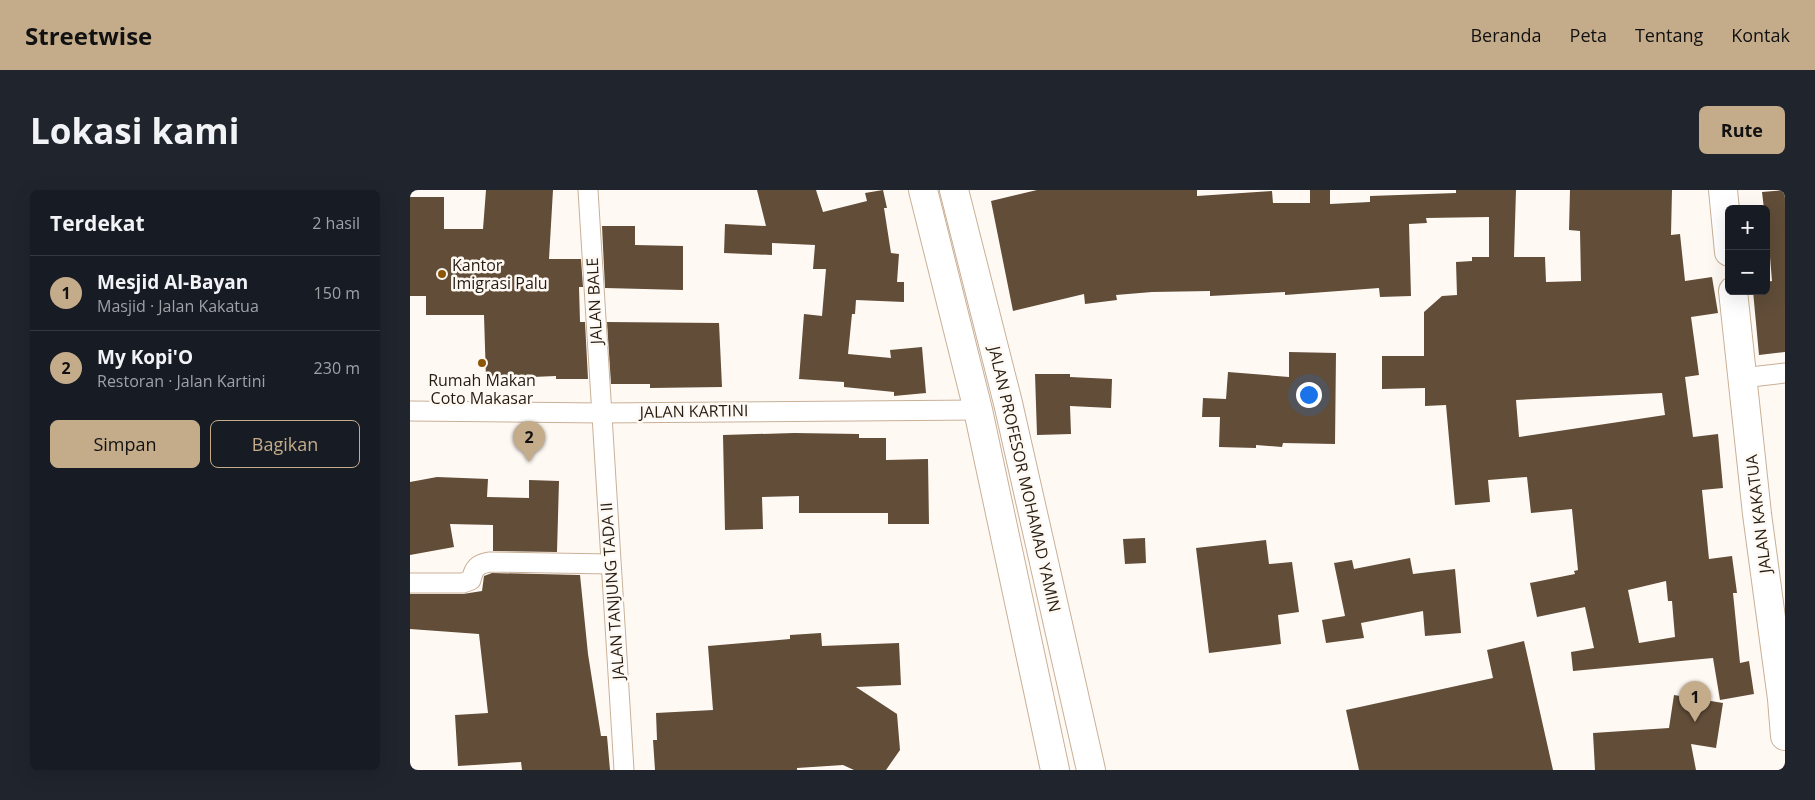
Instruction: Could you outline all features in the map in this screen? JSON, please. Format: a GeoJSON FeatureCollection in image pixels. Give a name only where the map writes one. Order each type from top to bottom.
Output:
{"type":"FeatureCollection","features":[{"type":"Feature","properties":{"kind":"main road","name":"JALAN PROFESOR MOHAMAD YAMIN"},"geometry":{"type":"LineString","coordinates":[[923,190],[978,410],[1055,770]]}},
{"type":"Feature","properties":{"kind":"main road","name":"JALAN PROFESOR MOHAMAD YAMIN"},"geometry":{"type":"LineString","coordinates":[[954,190],[1010,412],[1052,590],[1091,770]]}},
{"type":"Feature","properties":{"kind":"main road"},"geometry":{"type":"LineString","coordinates":[[1723,190],[1729,250]]}},
{"type":"Feature","properties":{"kind":"main road","name":"JALAN KAKATUA"},"geometry":{"type":"LineString","coordinates":[[1733,295],[1757,514],[1784,699],[1785,736]]}},
{"type":"Feature","properties":{"kind":"street","name":"JALAN BALE"},"geometry":{"type":"LineString","coordinates":[[588,190],[600,413]]}},
{"type":"Feature","properties":{"kind":"street"},"geometry":{"type":"LineString","coordinates":[[1742,378],[1785,373]]}},
{"type":"Feature","properties":{"kind":"street","name":"JALAN KARTINI"},"geometry":{"type":"LineString","coordinates":[[410,411],[600,413],[978,410]]}},
{"type":"Feature","properties":{"kind":"street","name":"JALAN TANJUNG TADA II"},"geometry":{"type":"LineString","coordinates":[[600,413],[624,770]]}},
{"type":"Feature","properties":{"kind":"street"},"geometry":{"type":"LineString","coordinates":[[410,583],[463,583],[471,580],[473,569],[480,563],[490,562],[610,564]]}},
{"type":"Feature","properties":{"kind":"building"},"geometry":{"type":"Polygon","coordinates":[[[486,190],[553,190],[549,259],[581,259],[583,287],[579,287],[580,322],[585,322],[588,379],[556,379],[556,376],[486,379],[484,315],[426,315],[426,296],[410,296],[410,197],[444,197],[444,229],[483,229],[486,190]]]}},
{"type":"Feature","properties":{"kind":"building"},"geometry":{"type":"Polygon","coordinates":[[[757,190],[816,190],[823,212],[867,201],[865,193],[883,190],[887,208],[884,208],[891,253],[899,254],[897,282],[904,282],[904,302],[856,300],[855,314],[852,314],[848,354],[891,358],[890,350],[922,347],[926,393],[894,396],[894,392],[844,387],[844,382],[799,379],[804,314],[822,316],[826,269],[813,269],[815,245],[772,243],[772,255],[724,253],[725,224],[766,226],[757,190]]]}},
{"type":"Feature","properties":{"kind":"building"},"geometry":{"type":"Polygon","coordinates":[[[1037,190],[1197,190],[1197,196],[1272,191],[1273,203],[1310,203],[1310,190],[1330,190],[1330,204],[1370,202],[1370,196],[1456,193],[1456,190],[1516,190],[1514,257],[1545,257],[1546,282],[1581,281],[1580,231],[1569,230],[1570,190],[1672,190],[1671,235],[1680,234],[1685,281],[1712,277],[1718,313],[1691,317],[1699,375],[1685,377],[1693,437],[1718,434],[1723,488],[1702,490],[1709,559],[1732,556],[1737,593],[1733,593],[1740,663],[1749,661],[1754,694],[1720,700],[1713,658],[1573,671],[1571,652],[1594,648],[1585,607],[1537,617],[1530,583],[1575,574],[1574,571],[1578,570],[1572,509],[1531,513],[1527,477],[1488,480],[1490,502],[1455,505],[1446,405],[1425,406],[1425,388],[1382,389],[1382,356],[1424,356],[1424,312],[1442,296],[1457,295],[1456,262],[1472,261],[1472,257],[1489,257],[1489,217],[1426,218],[1427,223],[1409,224],[1411,296],[1380,297],[1379,288],[1285,295],[1285,292],[1210,296],[1210,291],[1152,292],[1116,295],[1117,300],[1085,304],[1084,294],[1013,311],[991,201],[1037,190]],[[1662,393],[1516,400],[1519,437],[1665,415],[1662,393]],[[1666,581],[1628,590],[1639,643],[1675,637],[1672,601],[1668,601],[1666,581]]]}},
{"type":"Feature","properties":{"kind":"building"},"geometry":{"type":"Polygon","coordinates":[[[1785,190],[1785,352],[1759,355],[1753,295],[1770,295],[1770,281],[1772,281],[1770,205],[1764,205],[1762,192],[1785,190]]]}},
{"type":"Feature","properties":{"kind":"building"},"geometry":{"type":"Polygon","coordinates":[[[602,226],[635,226],[635,245],[683,246],[683,290],[605,288],[602,226]]]}},
{"type":"Feature","properties":{"kind":"building"},"geometry":{"type":"Polygon","coordinates":[[[607,322],[719,323],[722,387],[650,388],[650,384],[611,384],[607,322]]]}},
{"type":"Feature","properties":{"kind":"building"},"geometry":{"type":"Polygon","coordinates":[[[1289,352],[1336,353],[1335,444],[1283,443],[1282,447],[1256,445],[1256,448],[1219,447],[1220,417],[1202,417],[1203,398],[1226,399],[1228,372],[1289,377],[1289,352]]]}},
{"type":"Feature","properties":{"kind":"building"},"geometry":{"type":"Polygon","coordinates":[[[1035,374],[1070,374],[1070,377],[1112,379],[1111,408],[1070,406],[1071,434],[1037,435],[1035,374]]]}},
{"type":"Feature","properties":{"kind":"building"},"geometry":{"type":"Polygon","coordinates":[[[859,434],[859,438],[886,438],[886,460],[928,459],[929,524],[888,524],[888,513],[799,513],[799,496],[762,497],[763,529],[725,530],[723,435],[859,434]]]}},
{"type":"Feature","properties":{"kind":"building"},"geometry":{"type":"Polygon","coordinates":[[[437,477],[488,479],[487,497],[529,498],[529,480],[559,481],[557,552],[493,551],[493,525],[450,524],[454,547],[410,555],[410,482],[437,477]]]}},
{"type":"Feature","properties":{"kind":"building"},"geometry":{"type":"Polygon","coordinates":[[[1145,538],[1146,563],[1125,564],[1123,539],[1145,538]]]}},
{"type":"Feature","properties":{"kind":"building"},"geometry":{"type":"Polygon","coordinates":[[[1266,540],[1269,564],[1292,562],[1299,612],[1278,615],[1281,644],[1209,653],[1196,548],[1266,540]]]}},
{"type":"Feature","properties":{"kind":"building"},"geometry":{"type":"Polygon","coordinates":[[[1410,558],[1413,574],[1455,569],[1461,633],[1425,636],[1423,611],[1361,623],[1364,638],[1326,643],[1322,620],[1345,616],[1334,563],[1352,560],[1354,569],[1410,558]]]}},
{"type":"Feature","properties":{"kind":"building"},"geometry":{"type":"Polygon","coordinates":[[[492,573],[580,575],[588,654],[601,736],[607,736],[610,770],[522,770],[521,762],[458,766],[455,715],[488,713],[479,634],[410,629],[410,594],[463,594],[482,591],[484,576],[492,573]]]}},
{"type":"Feature","properties":{"kind":"building"},"geometry":{"type":"Polygon","coordinates":[[[821,633],[822,646],[899,643],[901,685],[856,687],[897,714],[900,750],[886,770],[854,770],[843,765],[797,768],[797,770],[655,770],[653,740],[657,740],[656,713],[713,710],[708,646],[790,639],[790,635],[821,633]]]}},
{"type":"Feature","properties":{"kind":"building"},"geometry":{"type":"Polygon","coordinates":[[[1524,641],[1553,770],[1359,770],[1346,710],[1493,678],[1487,650],[1524,641]]]}},
{"type":"Feature","properties":{"kind":"building"},"geometry":{"type":"Polygon","coordinates":[[[1674,695],[1723,703],[1716,748],[1691,744],[1696,770],[1595,770],[1593,733],[1669,728],[1674,695]]]}},
{"type":"Feature","properties":{"kind":"place","name":"Kantor Imigrasi Palu"},"geometry":{"type":"Point","coordinates":[442,274]}},
{"type":"Feature","properties":{"kind":"place","name":"Rumah Makan Coto Makasar"},"geometry":{"type":"Point","coordinates":[482,363]}},
{"type":"Feature","properties":{"kind":"place","name":"My Kopi'O"},"geometry":{"type":"Point","coordinates":[529,462]}},
{"type":"Feature","properties":{"kind":"place","name":"Mesjid Al-Bayan"},"geometry":{"type":"Point","coordinates":[1695,722]}}]}
